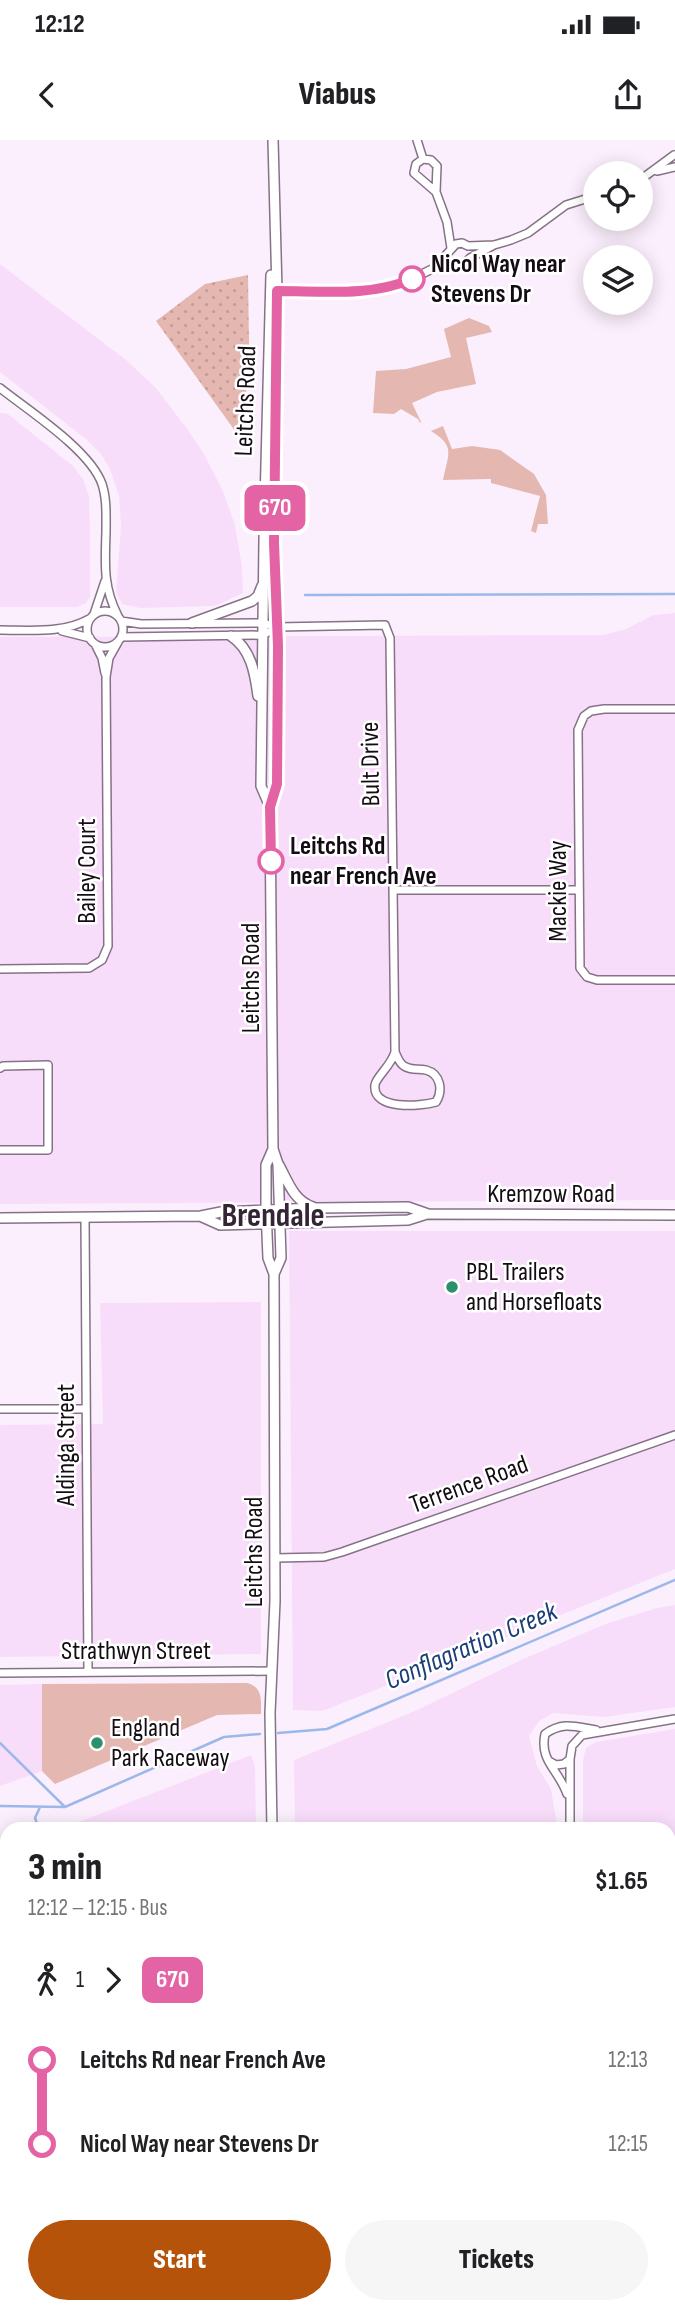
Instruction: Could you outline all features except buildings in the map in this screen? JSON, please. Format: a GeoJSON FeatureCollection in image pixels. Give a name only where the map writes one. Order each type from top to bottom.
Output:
{"type":"FeatureCollection","features":[{"type":"Feature","properties":{"kind":"street","name":"Leitchs Road"},"geometry":{"type":"LineString","coordinates":[[273,140],[277,784],[270,807],[273,1149],[278,1164],[281,1258],[274,1274]]}},
{"type":"Feature","properties":{"kind":"street"},"geometry":{"type":"LineString","coordinates":[[417,140],[422,159]]}},
{"type":"Feature","properties":{"kind":"street"},"geometry":{"type":"LineString","coordinates":[[653,172],[675,155]]}},
{"type":"Feature","properties":{"kind":"street"},"geometry":{"type":"LineString","coordinates":[[436,192],[414,173],[416,164],[422,159],[431,160],[437,166],[436,192],[447,222],[451,259],[456,264]]}},
{"type":"Feature","properties":{"kind":"street"},"geometry":{"type":"LineString","coordinates":[[653,172],[675,167]]}},
{"type":"Feature","properties":{"kind":"street"},"geometry":{"type":"LineString","coordinates":[[274,291],[368,291],[400,285],[432,269],[464,264],[494,245],[528,233],[560,208],[583,199]]}},
{"type":"Feature","properties":{"kind":"street"},"geometry":{"type":"LineString","coordinates":[[447,222],[465,245],[470,258]]}},
{"type":"Feature","properties":{"kind":"street"},"geometry":{"type":"LineString","coordinates":[[432,269],[450,250],[465,245],[494,245]]}},
{"type":"Feature","properties":{"kind":"street","name":"Leitchs Road"},"geometry":{"type":"LineString","coordinates":[[270,807],[261,786],[263,584],[274,291]]}},
{"type":"Feature","properties":{"kind":"street"},"geometry":{"type":"LineString","coordinates":[[0,388],[77,449],[97,473],[105,496],[105,581],[88,628],[92,640]]}},
{"type":"Feature","properties":{"kind":"street"},"geometry":{"type":"LineString","coordinates":[[105,581],[123,626],[119,639]]}},
{"type":"Feature","properties":{"kind":"street"},"geometry":{"type":"LineString","coordinates":[[192,623],[252,601],[258,596],[263,584]]}},
{"type":"Feature","properties":{"kind":"street"},"geometry":{"type":"LineString","coordinates":[[0,630],[58,630],[108,611],[119,619],[141,624],[263,623],[277,627]]}},
{"type":"Feature","properties":{"kind":"street","name":"Bult Drive"},"geometry":{"type":"LineString","coordinates":[[277,627],[385,625],[390,638],[396,1052]]}},
{"type":"Feature","properties":{"kind":"street"},"geometry":{"type":"LineString","coordinates":[[58,630],[108,646],[119,639],[263,635],[277,627]]}},
{"type":"Feature","properties":{"kind":"street"},"geometry":{"type":"LineString","coordinates":[[231,636],[243,644],[250,661],[256,683],[262,736]]}},
{"type":"Feature","properties":{"kind":"street","name":"Bailey Court"},"geometry":{"type":"LineString","coordinates":[[0,969],[89,968],[102,960],[108,946],[106,677],[109,658],[119,639]]}},
{"type":"Feature","properties":{"kind":"street","name":"Bailey Court"},"geometry":{"type":"LineString","coordinates":[[92,640],[102,658],[106,677]]}},
{"type":"Feature","properties":{"kind":"street","name":"Mackie Way"},"geometry":{"type":"LineString","coordinates":[[675,709],[591,711],[584,716],[578,730],[579,961],[584,974],[597,980],[675,980]]}},
{"type":"Feature","properties":{"kind":"street"},"geometry":{"type":"LineString","coordinates":[[395,890],[579,890]]}},
{"type":"Feature","properties":{"kind":"street"},"geometry":{"type":"LineString","coordinates":[[396,1052],[399,1062],[406,1068],[427,1070],[435,1075],[441,1094],[436,1102],[426,1105],[389,1104],[381,1100],[375,1085],[379,1076],[392,1063],[396,1052]]}},
{"type":"Feature","properties":{"kind":"street"},"geometry":{"type":"LineString","coordinates":[[0,1068],[48,1065],[48,1150],[0,1150]]}},
{"type":"Feature","properties":{"kind":"street","name":"Leitchs Road"},"geometry":{"type":"LineString","coordinates":[[272,1822],[270,1758],[275,1558],[274,1274],[268,1258],[266,1165],[273,1149]]}},
{"type":"Feature","properties":{"kind":"street"},"geometry":{"type":"LineString","coordinates":[[278,1164],[293,1193],[304,1205],[314,1208]]}},
{"type":"Feature","properties":{"kind":"street","name":"Kremzow Road"},"geometry":{"type":"LineString","coordinates":[[0,1218],[201,1216],[221,1212],[314,1208],[408,1208],[428,1214],[675,1215]]}},
{"type":"Feature","properties":{"kind":"street","name":"Kremzow Road"},"geometry":{"type":"LineString","coordinates":[[201,1216],[220,1225],[408,1220],[428,1214]]}},
{"type":"Feature","properties":{"kind":"street","name":"Aldinga Street"},"geometry":{"type":"LineString","coordinates":[[85,1217],[88,1672]]}},
{"type":"Feature","properties":{"kind":"street"},"geometry":{"type":"LineString","coordinates":[[0,1409],[86,1409]]}},
{"type":"Feature","properties":{"kind":"street","name":"Terrence Road"},"geometry":{"type":"LineString","coordinates":[[275,1558],[333,1555],[675,1435]]}},
{"type":"Feature","properties":{"kind":"street","name":"Strathwyn Street"},"geometry":{"type":"LineString","coordinates":[[0,1673],[272,1671]]}},
{"type":"Feature","properties":{"kind":"street"},"geometry":{"type":"LineString","coordinates":[[569,1822],[570,1759],[572,1746],[582,1735],[675,1719]]}},
{"type":"Feature","properties":{"kind":"street"},"geometry":{"type":"LineString","coordinates":[[569,1802],[564,1785],[545,1758],[545,1734],[554,1727],[566,1724],[599,1730]]}},
{"type":"Feature","properties":{"kind":"street"},"geometry":{"type":"LineString","coordinates":[[545,1758],[556,1765],[564,1764],[570,1759]]}},
{"type":"Feature","properties":{"kind":"shaded area"},"geometry":{"type":"Polygon","coordinates":[[[0,264],[126,360],[156,388],[188,430],[223,491],[235,525],[243,593],[215,606],[140,608],[122,604],[116,592],[121,525],[119,496],[110,469],[101,454],[87,440],[0,372],[0,264]]]}},
{"type":"Feature","properties":{"kind":"shaded area"},"geometry":{"type":"Polygon","coordinates":[[[248,275],[249,344],[243,442],[156,321],[205,284],[248,275]]]}},
{"type":"Feature","properties":{"kind":"shaded area"},"geometry":{"type":"Polygon","coordinates":[[[469,318],[489,326],[492,332],[466,338],[476,384],[437,392],[412,403],[420,423],[401,409],[394,414],[373,413],[376,371],[406,369],[451,357],[444,329],[469,318]]]}},
{"type":"Feature","properties":{"kind":"shaded area"},"geometry":{"type":"Polygon","coordinates":[[[0,413],[8,414],[73,466],[83,479],[89,496],[90,597],[86,603],[77,607],[0,607],[0,413]]]}},
{"type":"Feature","properties":{"kind":"shaded area"},"geometry":{"type":"Polygon","coordinates":[[[443,426],[452,449],[472,446],[500,450],[534,474],[546,495],[548,524],[538,524],[536,533],[531,531],[540,496],[491,483],[491,479],[443,480],[448,457],[447,446],[431,431],[443,426]]]}},
{"type":"Feature","properties":{"kind":"shaded area"},"geometry":{"type":"Polygon","coordinates":[[[675,613],[675,1200],[0,1204],[0,637],[604,635],[626,629],[653,615],[675,613]]]}},
{"type":"Feature","properties":{"kind":"shaded area"},"geometry":{"type":"Polygon","coordinates":[[[289,1231],[675,1231],[675,1569],[323,1711],[293,1710],[289,1231]]]}},
{"type":"Feature","properties":{"kind":"shaded area"},"geometry":{"type":"Polygon","coordinates":[[[261,1302],[261,1654],[0,1657],[0,1425],[103,1424],[100,1303],[261,1302]]]}},
{"type":"Feature","properties":{"kind":"shaded area"},"geometry":{"type":"Polygon","coordinates":[[[675,1605],[675,1707],[604,1717],[554,1713],[539,1721],[529,1736],[537,1766],[551,1789],[556,1822],[295,1822],[294,1760],[415,1711],[523,1659],[608,1623],[675,1605]]]}},
{"type":"Feature","properties":{"kind":"shaded area","name":"England Park Raceway"},"geometry":{"type":"Polygon","coordinates":[[[247,1683],[258,1691],[261,1714],[217,1715],[55,1784],[42,1771],[42,1684],[247,1683]]]}},
{"type":"Feature","properties":{"kind":"shaded area"},"geometry":{"type":"Polygon","coordinates":[[[42,1684],[42,1771],[0,1786],[0,1685],[42,1684]]]}},
{"type":"Feature","properties":{"kind":"shaded area"},"geometry":{"type":"Polygon","coordinates":[[[675,1729],[675,1822],[583,1822],[583,1760],[586,1748],[596,1742],[675,1729]]]}},
{"type":"Feature","properties":{"kind":"shaded area"},"geometry":{"type":"Polygon","coordinates":[[[251,1755],[255,1766],[256,1822],[79,1822],[251,1755]]]}},
{"type":"Feature","properties":{"kind":"waterway"},"geometry":{"type":"LineString","coordinates":[[305,595],[675,594]]}},
{"type":"Feature","properties":{"kind":"waterway","name":"Conflagration Creek"},"geometry":{"type":"LineString","coordinates":[[278,1733],[327,1729],[675,1580]]}},
{"type":"Feature","properties":{"kind":"waterway","name":"Conflagration Creek"},"geometry":{"type":"LineString","coordinates":[[0,1806],[65,1807],[224,1737],[260,1734]]}},
{"type":"Feature","properties":{"kind":"waterway"},"geometry":{"type":"LineString","coordinates":[[0,1743],[65,1807]]}},
{"type":"Feature","properties":{"kind":"waterway"},"geometry":{"type":"LineString","coordinates":[[36,1822],[35,1818],[40,1807]]}},
{"type":"Feature","properties":{"kind":"bus line","name":"670"},"geometry":{"type":"LineString","coordinates":[[271,861],[270,807],[277,784],[278,646],[274,543],[277,291],[368,291],[400,285],[412,279]]}},
{"type":"Feature","properties":{"kind":"place","name":"Nicol Way near Stevens Dr"},"geometry":{"type":"Point","coordinates":[412,279]}},
{"type":"Feature","properties":{"kind":"place","name":"Leitchs Rd near French Ave"},"geometry":{"type":"Point","coordinates":[271,861]}},
{"type":"Feature","properties":{"kind":"place","name":"PBL Trailers and Horsefloats"},"geometry":{"type":"Point","coordinates":[452,1287]}},
{"type":"Feature","properties":{"kind":"place","name":"England Park Raceway"},"geometry":{"type":"Point","coordinates":[97,1743]}},
{"type":"Feature","properties":{"kind":"district","name":"Brendale"},"geometry":{"type":"Point","coordinates":[273,1216]}}]}
